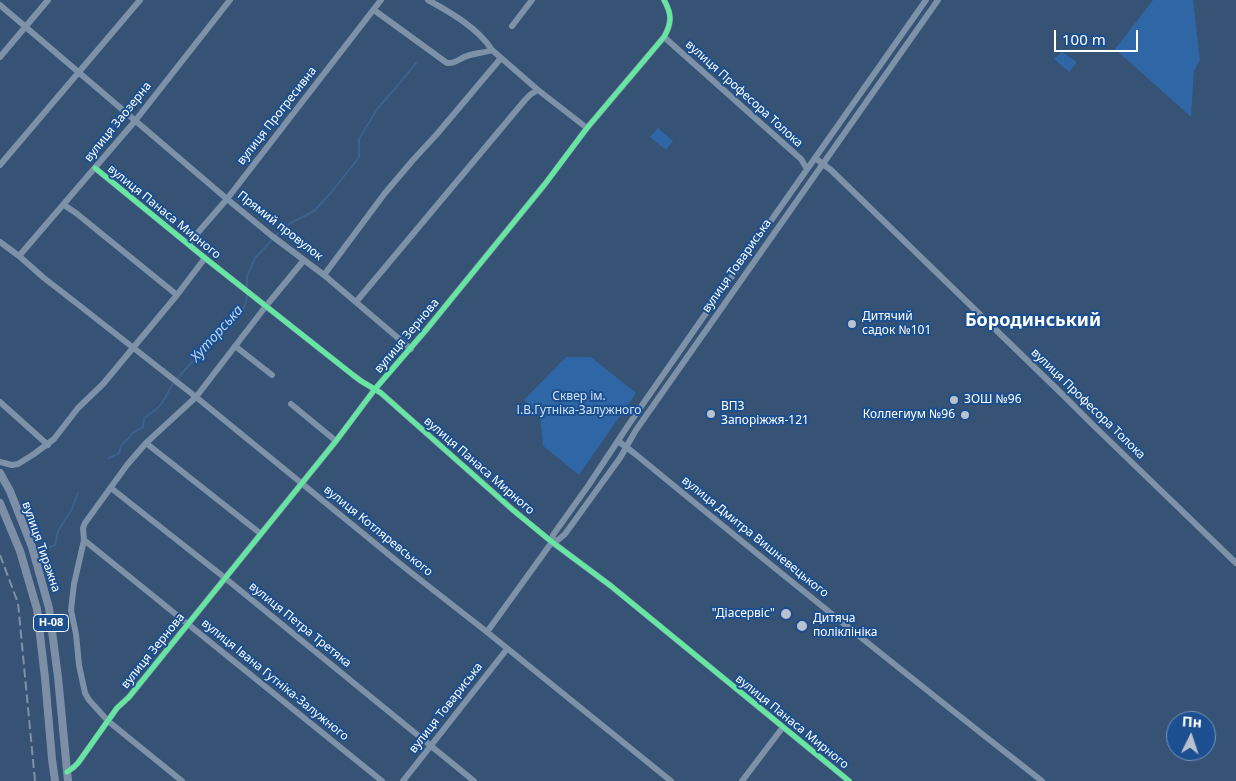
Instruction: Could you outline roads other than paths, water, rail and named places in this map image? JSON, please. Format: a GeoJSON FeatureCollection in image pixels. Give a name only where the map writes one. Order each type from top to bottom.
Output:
{"type":"FeatureCollection","features":[{"type":"Feature","properties":{"kind":"main road","name":"вулиця Тиражна"},"geometry":{"type":"LineString","coordinates":[[0,472],[32,547],[49,608],[68,781]]}},
{"type":"Feature","properties":{"kind":"main road","name":"вулиця Тиражна"},"geometry":{"type":"LineString","coordinates":[[0,503],[20,551],[37,609],[55,781]]}},
{"type":"Feature","properties":{"kind":"street"},"geometry":{"type":"LineString","coordinates":[[0,57],[48,0]]}},
{"type":"Feature","properties":{"kind":"street"},"geometry":{"type":"LineString","coordinates":[[0,165],[140,0]]}},
{"type":"Feature","properties":{"kind":"street","name":"вулиця Заозерна"},"geometry":{"type":"LineString","coordinates":[[20,256],[135,121],[230,0]]}},
{"type":"Feature","properties":{"kind":"street","name":"вулиця Прогресивна"},"geometry":{"type":"LineString","coordinates":[[188,244],[227,199],[381,0]]}},
{"type":"Feature","properties":{"kind":"street"},"geometry":{"type":"LineString","coordinates":[[428,0],[445,9],[480,35],[501,58],[587,128]]}},
{"type":"Feature","properties":{"kind":"street"},"geometry":{"type":"LineString","coordinates":[[444,0],[445,9]]}},
{"type":"Feature","properties":{"kind":"street"},"geometry":{"type":"LineString","coordinates":[[512,26],[532,0]]}},
{"type":"Feature","properties":{"kind":"street","name":"вулиця Зернова"},"geometry":{"type":"LineString","coordinates":[[66,772],[78,763],[117,708],[129,697],[376,389],[411,349],[545,184],[587,128],[664,37],[669,28],[671,18],[664,0]]}},
{"type":"Feature","properties":{"kind":"street","name":"вулиця Товариська"},"geometry":{"type":"LineString","coordinates":[[487,632],[552,542],[556,531],[704,316],[926,0]]}},
{"type":"Feature","properties":{"kind":"street","name":"вулиця Товариська"},"geometry":{"type":"LineString","coordinates":[[552,542],[558,540],[564,534],[620,458],[636,430],[938,0]]}},
{"type":"Feature","properties":{"kind":"street","name":"Прямий провулок"},"geometry":{"type":"LineString","coordinates":[[0,5],[227,199],[274,238],[324,275],[411,349]]}},
{"type":"Feature","properties":{"kind":"street"},"geometry":{"type":"LineString","coordinates":[[374,10],[448,63],[456,62],[468,55],[492,50]]}},
{"type":"Feature","properties":{"kind":"street","name":"вулиця Професора Толока"},"geometry":{"type":"LineString","coordinates":[[664,37],[801,159],[807,169]]}},
{"type":"Feature","properties":{"kind":"street"},"geometry":{"type":"LineString","coordinates":[[324,275],[385,193],[501,58]]}},
{"type":"Feature","properties":{"kind":"street"},"geometry":{"type":"LineString","coordinates":[[874,74],[882,80]]}},
{"type":"Feature","properties":{"kind":"street"},"geometry":{"type":"LineString","coordinates":[[356,302],[525,100],[538,90]]}},
{"type":"Feature","properties":{"kind":"street","name":"вулиця Професора Толока"},"geometry":{"type":"LineString","coordinates":[[815,158],[1043,375],[1236,563]]}},
{"type":"Feature","properties":{"kind":"street","name":"вулиця Панаса Мирного"},"geometry":{"type":"LineString","coordinates":[[95,168],[357,378],[387,397],[513,510],[611,586],[850,781]]}},
{"type":"Feature","properties":{"kind":"street"},"geometry":{"type":"LineString","coordinates":[[64,204],[177,295]]}},
{"type":"Feature","properties":{"kind":"street","name":"вулиця Котляревського"},"geometry":{"type":"LineString","coordinates":[[0,242],[176,380],[416,577],[672,781]]}},
{"type":"Feature","properties":{"kind":"street"},"geometry":{"type":"LineString","coordinates":[[0,462],[12,465],[18,464],[48,445],[78,408],[103,384],[134,348],[205,258]]}},
{"type":"Feature","properties":{"kind":"street"},"geometry":{"type":"LineString","coordinates":[[182,781],[108,721],[85,693],[71,610],[74,584],[84,540],[83,528],[127,465],[146,443],[196,397],[304,260]]}},
{"type":"Feature","properties":{"kind":"street"},"geometry":{"type":"LineString","coordinates":[[235,346],[272,375]]}},
{"type":"Feature","properties":{"kind":"street"},"geometry":{"type":"LineString","coordinates":[[0,402],[48,445]]}},
{"type":"Feature","properties":{"kind":"street"},"geometry":{"type":"LineString","coordinates":[[291,404],[336,441]]}},
{"type":"Feature","properties":{"kind":"street"},"geometry":{"type":"LineString","coordinates":[[629,424],[630,431],[636,430]]}},
{"type":"Feature","properties":{"kind":"street","name":"вулиця Дмитра Вишневецького"},"geometry":{"type":"LineString","coordinates":[[618,441],[760,557],[1042,781]]}},
{"type":"Feature","properties":{"kind":"street"},"geometry":{"type":"LineString","coordinates":[[146,443],[261,534]]}},
{"type":"Feature","properties":{"kind":"street","name":"вулиця Петра Третяка"},"geometry":{"type":"LineString","coordinates":[[110,488],[225,578],[474,781]]}},
{"type":"Feature","properties":{"kind":"street","name":"вулиця Івана Гутніка-Залужного"},"geometry":{"type":"LineString","coordinates":[[84,540],[382,781]]}},
{"type":"Feature","properties":{"kind":"street","name":"вулиця Товариська"},"geometry":{"type":"LineString","coordinates":[[403,781],[507,649]]}},
{"type":"Feature","properties":{"kind":"street"},"geometry":{"type":"LineString","coordinates":[[742,781],[783,727]]}},
{"type":"Feature","properties":{"kind":"waterway","name":"Хуторська"},"geometry":{"type":"LineString","coordinates":[[275,236],[289,224],[314,211],[330,194],[359,157],[359,139],[378,108],[416,63]]}},
{"type":"Feature","properties":{"kind":"waterway","name":"Хуторська"},"geometry":{"type":"LineString","coordinates":[[247,289],[247,277],[255,258],[272,240]]}},
{"type":"Feature","properties":{"kind":"waterway","name":"Хуторська"},"geometry":{"type":"LineString","coordinates":[[109,458],[119,453],[121,446],[132,433],[143,427],[144,418],[160,405],[179,376],[207,346],[223,325],[242,310],[245,306],[247,294]]}},
{"type":"Feature","properties":{"kind":"waterway","name":"Хуторська"},"geometry":{"type":"LineString","coordinates":[[48,548],[55,545],[58,531],[72,509],[78,493]]}},
{"type":"Feature","properties":{"kind":"railway"},"geometry":{"type":"LineString","coordinates":[[0,555],[18,603],[35,781]]}},
{"type":"Feature","properties":{"kind":"place","name":"Дитячий садок №101"},"geometry":{"type":"Point","coordinates":[852,324]}},
{"type":"Feature","properties":{"kind":"place","name":"ЗОШ №96"},"geometry":{"type":"Point","coordinates":[954,400]}},
{"type":"Feature","properties":{"kind":"place","name":"ВПЗ Запоріжжя-121"},"geometry":{"type":"Point","coordinates":[711,414]}},
{"type":"Feature","properties":{"kind":"place","name":"Коллегиум №96"},"geometry":{"type":"Point","coordinates":[965,415]}},
{"type":"Feature","properties":{"kind":"place","name":"\"Діасервіс\""},"geometry":{"type":"Point","coordinates":[786,614]}},
{"type":"Feature","properties":{"kind":"place","name":"Дитяча поліклініка"},"geometry":{"type":"Point","coordinates":[802,626]}},
{"type":"Feature","properties":{"kind":"district","name":"Бородинський"},"geometry":{"type":"Point","coordinates":[1033,321]}},
{"type":"Feature","properties":{"kind":"park label","name":"Сквер ім. І.В.Гутніка-Залужного"},"geometry":{"type":"Point","coordinates":[579,404]}}]}
